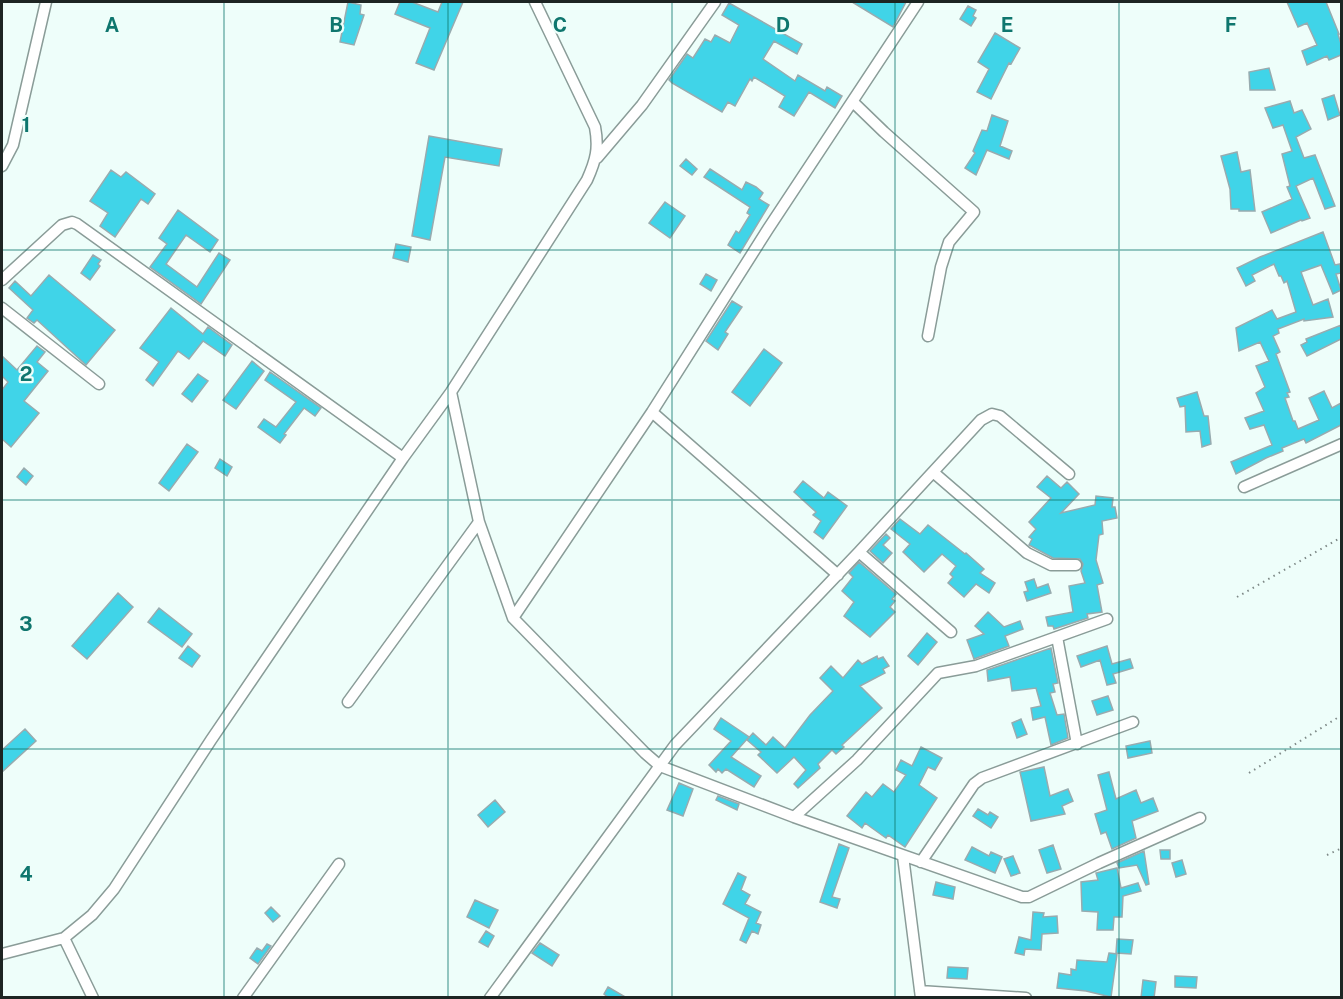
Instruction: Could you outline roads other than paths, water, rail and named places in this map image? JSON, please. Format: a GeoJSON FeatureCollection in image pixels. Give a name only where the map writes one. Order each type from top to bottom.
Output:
{"type":"FeatureCollection","features":[{"type":"Feature","properties":{"kind":"street"},"geometry":{"type":"LineString","coordinates":[[2,166],[13,145],[46,2]]}},
{"type":"Feature","properties":{"kind":"street"},"geometry":{"type":"LineString","coordinates":[[535,2],[595,127],[598,143],[597,159]]}},
{"type":"Feature","properties":{"kind":"street"},"geometry":{"type":"LineString","coordinates":[[2,954],[64,938],[92,915],[114,889],[211,740],[451,392],[587,180],[597,159],[642,105],[716,2]]}},
{"type":"Feature","properties":{"kind":"street"},"geometry":{"type":"LineString","coordinates":[[513,618],[651,412],[768,229],[918,2]]}},
{"type":"Feature","properties":{"kind":"street"},"geometry":{"type":"LineString","coordinates":[[853,102],[974,212],[949,242],[941,267],[928,336]]}},
{"type":"Feature","properties":{"kind":"street"},"geometry":{"type":"LineString","coordinates":[[2,280],[62,225],[72,222],[77,224],[403,459]]}},
{"type":"Feature","properties":{"kind":"street"},"geometry":{"type":"LineString","coordinates":[[2,308],[99,384]]}},
{"type":"Feature","properties":{"kind":"street"},"geometry":{"type":"LineString","coordinates":[[451,392],[479,522],[513,618],[660,766],[794,817],[1022,897],[1029,897],[1200,818]]}},
{"type":"Feature","properties":{"kind":"street"},"geometry":{"type":"LineString","coordinates":[[651,412],[838,575]]}},
{"type":"Feature","properties":{"kind":"street"},"geometry":{"type":"LineString","coordinates":[[490,998],[675,745],[838,575],[981,420],[992,414],[1000,416],[1069,474]]}},
{"type":"Feature","properties":{"kind":"street"},"geometry":{"type":"LineString","coordinates":[[1244,487],[1341,444]]}},
{"type":"Feature","properties":{"kind":"street"},"geometry":{"type":"LineString","coordinates":[[933,472],[1027,553],[1051,565],[1076,565]]}},
{"type":"Feature","properties":{"kind":"street"},"geometry":{"type":"LineString","coordinates":[[348,702],[479,522]]}},
{"type":"Feature","properties":{"kind":"street"},"geometry":{"type":"LineString","coordinates":[[859,552],[951,632]]}},
{"type":"Feature","properties":{"kind":"street"},"geometry":{"type":"LineString","coordinates":[[794,817],[857,760],[938,673],[976,666],[1107,619]]}},
{"type":"Feature","properties":{"kind":"street"},"geometry":{"type":"LineString","coordinates":[[1057,637],[1077,744]]}},
{"type":"Feature","properties":{"kind":"street"},"geometry":{"type":"LineString","coordinates":[[921,862],[974,784],[982,778],[1133,722]]}},
{"type":"Feature","properties":{"kind":"street"},"geometry":{"type":"LineString","coordinates":[[903,856],[920,994],[1026,998]]}},
{"type":"Feature","properties":{"kind":"street"},"geometry":{"type":"LineString","coordinates":[[243,998],[339,864]]}},
{"type":"Feature","properties":{"kind":"street"},"geometry":{"type":"LineString","coordinates":[[64,938],[93,998]]}}]}
